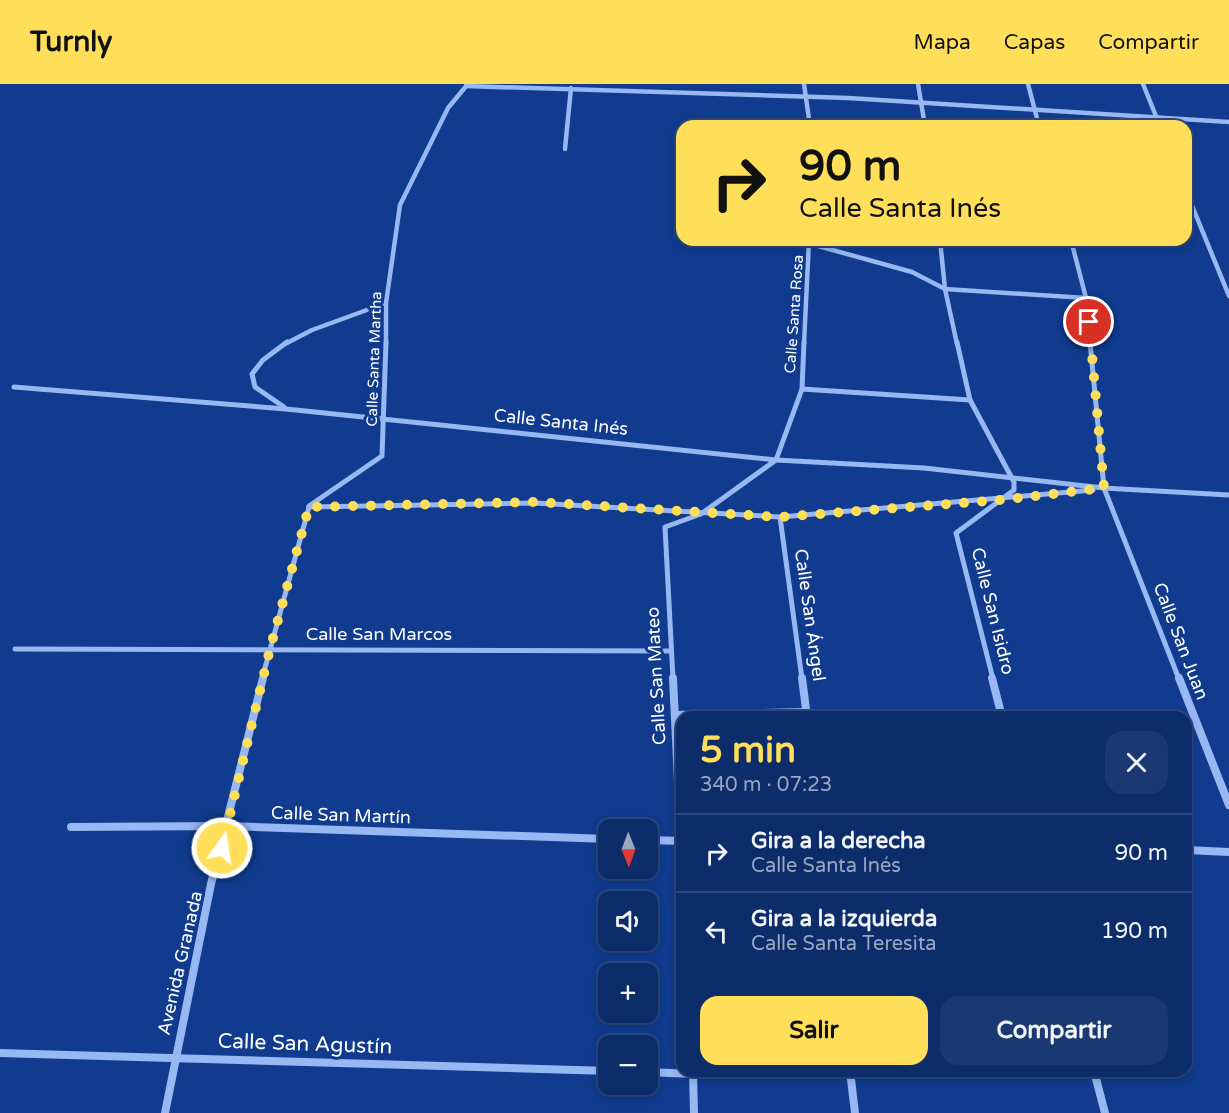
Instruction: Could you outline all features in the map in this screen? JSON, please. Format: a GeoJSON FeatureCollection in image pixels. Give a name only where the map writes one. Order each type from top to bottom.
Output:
{"type":"FeatureCollection","features":[{"type":"Feature","properties":{"kind":"street"},"geometry":{"type":"LineString","coordinates":[[804,84],[809,120]]}},
{"type":"Feature","properties":{"kind":"street"},"geometry":{"type":"LineString","coordinates":[[918,84],[924,120]]}},
{"type":"Feature","properties":{"kind":"street"},"geometry":{"type":"LineString","coordinates":[[1028,84],[1037,120]]}},
{"type":"Feature","properties":{"kind":"street"},"geometry":{"type":"LineString","coordinates":[[1143,84],[1158,120]]}},
{"type":"Feature","properties":{"kind":"street"},"geometry":{"type":"LineString","coordinates":[[467,85],[1034,107],[1229,122]]}},
{"type":"Feature","properties":{"kind":"street","name":"Calle Santa Martha"},"geometry":{"type":"LineString","coordinates":[[309,507],[382,456],[385,419],[386,303],[400,205],[448,108],[467,85]]}},
{"type":"Feature","properties":{"kind":"street"},"geometry":{"type":"LineString","coordinates":[[565,149],[571,88]]}},
{"type":"Feature","properties":{"kind":"street"},"geometry":{"type":"LineString","coordinates":[[1192,206],[1229,296]]}},
{"type":"Feature","properties":{"kind":"street","name":"Calle Santa Rosa"},"geometry":{"type":"LineString","coordinates":[[776,460],[802,389],[810,246]]}},
{"type":"Feature","properties":{"kind":"street"},"geometry":{"type":"LineString","coordinates":[[823,246],[912,273],[945,289],[1086,298]]}},
{"type":"Feature","properties":{"kind":"street"},"geometry":{"type":"LineString","coordinates":[[941,246],[945,289],[970,400],[1013,477],[1014,490],[1001,500]]}},
{"type":"Feature","properties":{"kind":"street","name":"Calle San Juan"},"geometry":{"type":"LineString","coordinates":[[1073,246],[1086,298],[1104,488],[1192,711]]}},
{"type":"Feature","properties":{"kind":"street"},"geometry":{"type":"LineString","coordinates":[[286,409],[255,387],[252,374],[259,362],[292,339],[386,303]]}},
{"type":"Feature","properties":{"kind":"street","name":"Calle Santa Inés"},"geometry":{"type":"LineString","coordinates":[[14,387],[286,409],[776,460],[924,468],[1104,488],[1229,495]]}},
{"type":"Feature","properties":{"kind":"street"},"geometry":{"type":"LineString","coordinates":[[802,389],[970,400]]}},
{"type":"Feature","properties":{"kind":"street"},"geometry":{"type":"LineString","coordinates":[[701,514],[776,460]]}},
{"type":"Feature","properties":{"kind":"street","name":"Calle Santa Inés"},"geometry":{"type":"LineString","coordinates":[[309,507],[535,502],[701,514],[780,517],[1001,500],[1104,488]]}},
{"type":"Feature","properties":{"kind":"street","name":"Calle San Isidro"},"geometry":{"type":"LineString","coordinates":[[1000,711],[956,533],[1001,500]]}},
{"type":"Feature","properties":{"kind":"street","name":"Avenida Granada"},"geometry":{"type":"LineString","coordinates":[[165,1113],[227,826],[270,649],[309,507]]}},
{"type":"Feature","properties":{"kind":"street","name":"Calle San Mateo"},"geometry":{"type":"LineString","coordinates":[[676,732],[665,527],[701,514]]}},
{"type":"Feature","properties":{"kind":"street","name":"Calle San Ángel"},"geometry":{"type":"LineString","coordinates":[[780,517],[805,711]]}},
{"type":"Feature","properties":{"kind":"street","name":"Calle San Marcos"},"geometry":{"type":"LineString","coordinates":[[15,649],[671,651]]}},
{"type":"Feature","properties":{"kind":"street","name":"Calle San Juan"},"geometry":{"type":"LineString","coordinates":[[1192,711],[1229,805]]}},
{"type":"Feature","properties":{"kind":"street","name":"Calle San Martín"},"geometry":{"type":"LineString","coordinates":[[71,827],[227,826],[598,839]]}},
{"type":"Feature","properties":{"kind":"street"},"geometry":{"type":"LineString","coordinates":[[658,840],[676,841]]}},
{"type":"Feature","properties":{"kind":"street"},"geometry":{"type":"LineString","coordinates":[[1192,850],[1229,852]]}},
{"type":"Feature","properties":{"kind":"street","name":"Calle San Agustín"},"geometry":{"type":"LineString","coordinates":[[0,1053],[598,1071]]}},
{"type":"Feature","properties":{"kind":"street"},"geometry":{"type":"LineString","coordinates":[[658,1072],[676,1072]]}},
{"type":"Feature","properties":{"kind":"street"},"geometry":{"type":"LineString","coordinates":[[693,1077],[694,1113]]}},
{"type":"Feature","properties":{"kind":"street"},"geometry":{"type":"LineString","coordinates":[[851,1077],[855,1113]]}},
{"type":"Feature","properties":{"kind":"street"},"geometry":{"type":"LineString","coordinates":[[1096,1077],[1105,1113]]}},
{"type":"Feature","properties":{"kind":"route"},"geometry":{"type":"LineString","coordinates":[[222,848],[270,649],[309,507],[535,502],[701,514],[780,517],[1001,500],[1104,488],[1089,322]]}}]}
